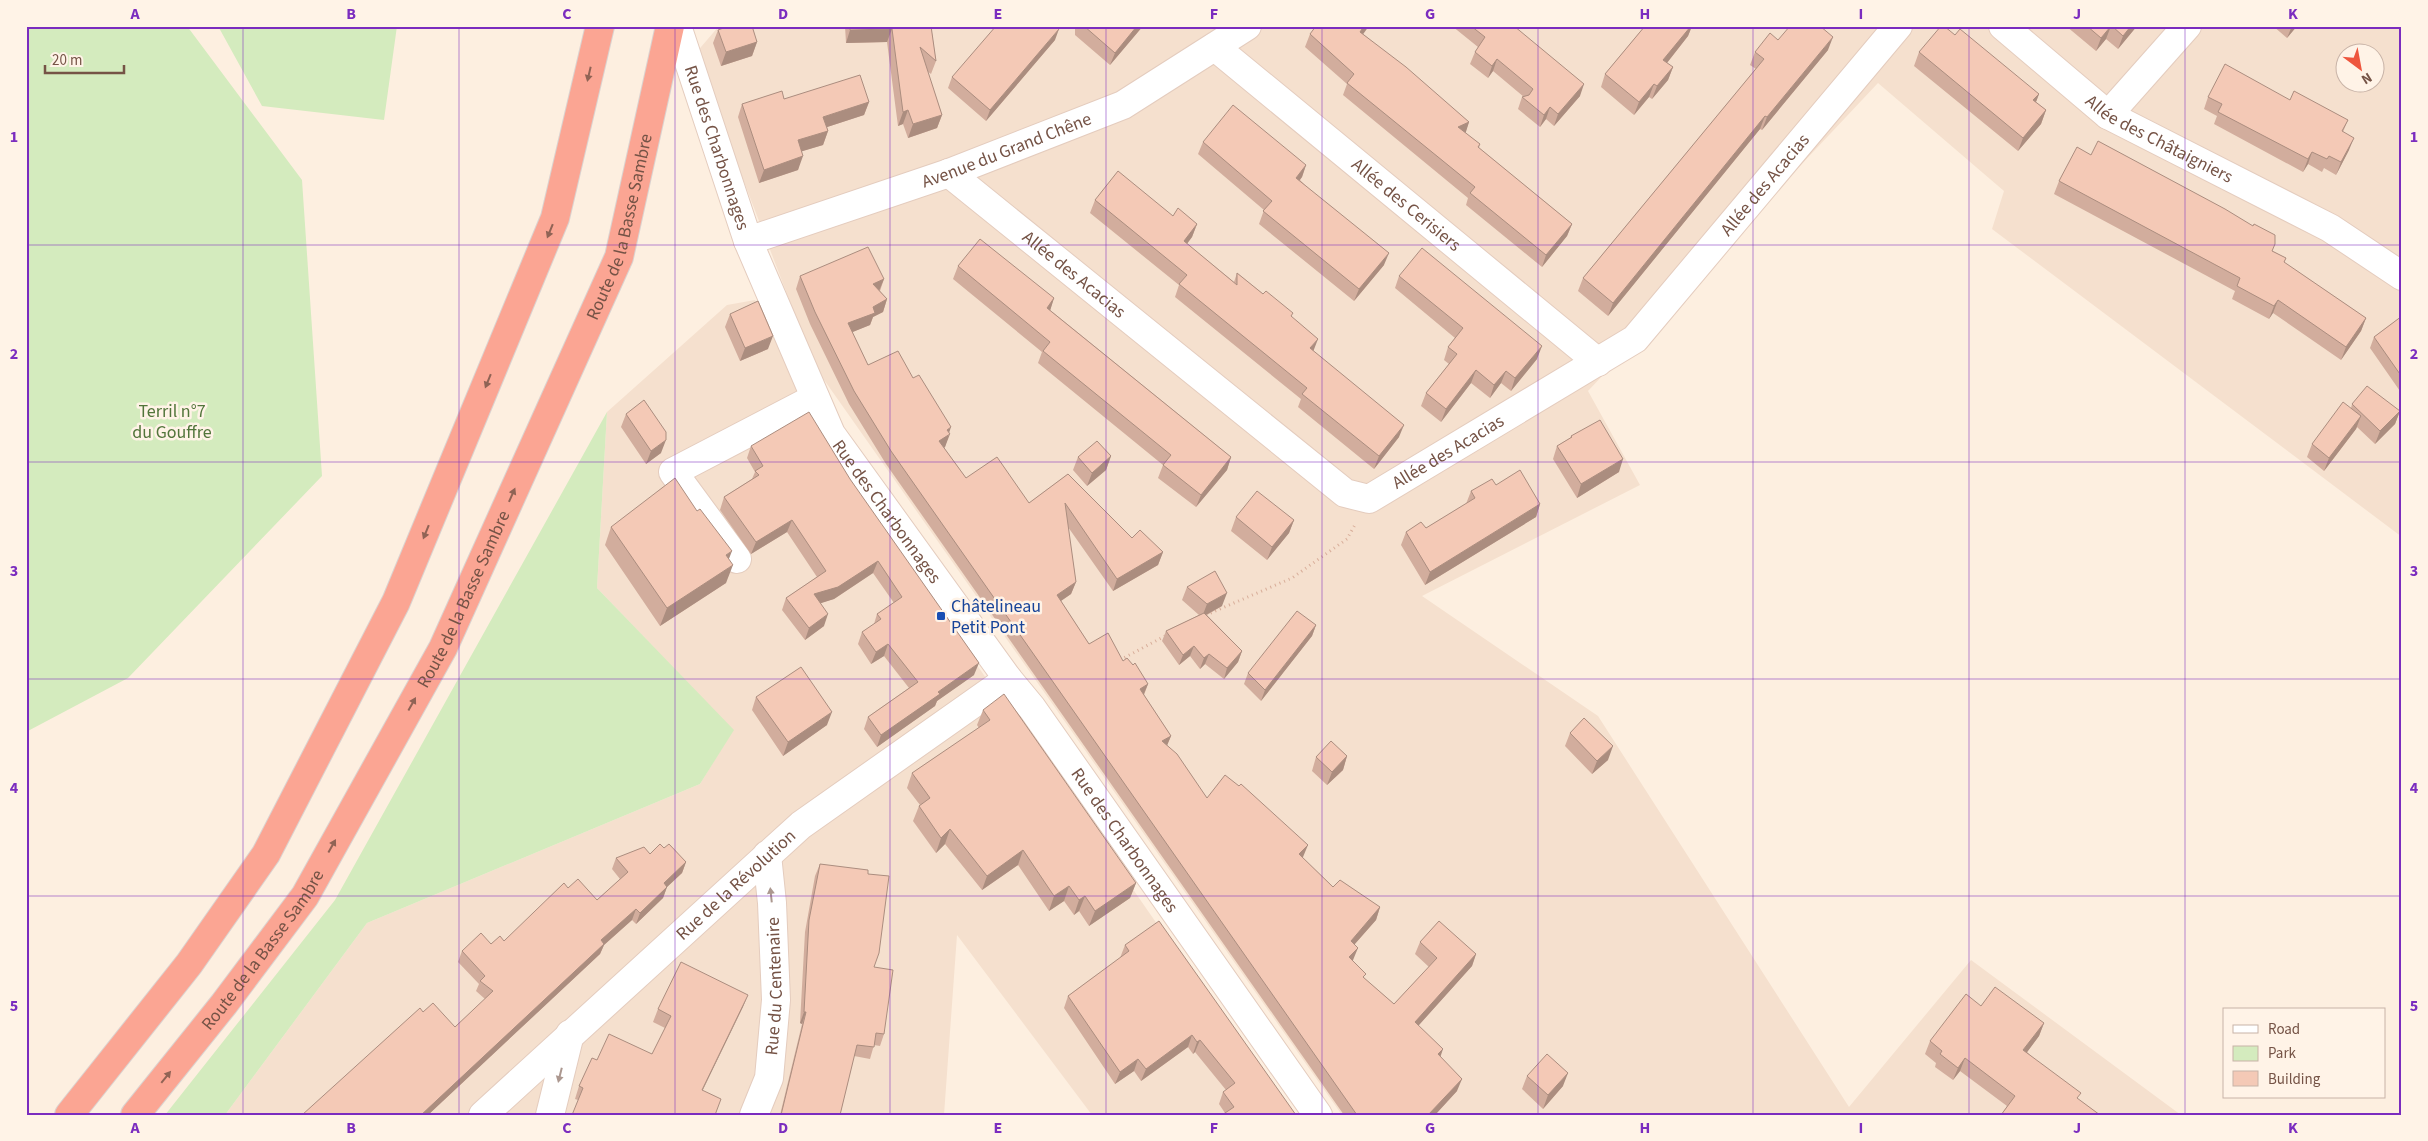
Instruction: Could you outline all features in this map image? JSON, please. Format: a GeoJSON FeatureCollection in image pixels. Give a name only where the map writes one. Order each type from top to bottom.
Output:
{"type":"FeatureCollection","features":[{"type":"Feature","properties":{"kind":"highway"},"geometry":{"type":"LineString","coordinates":[[69,1115],[189,964],[266,854],[396,602],[555,218],[600,26]]}},
{"type":"Feature","properties":{"kind":"highway","name":"Route de la Basse Sambre"},"geometry":{"type":"LineString","coordinates":[[135,1115],[224,1004],[305,896],[443,648],[619,257],[670,26]]}},
{"type":"Feature","properties":{"kind":"street","name":"Rue des Charbonnages"},"geometry":{"type":"LineString","coordinates":[[677,26],[748,241],[831,434],[1008,679],[1032,708],[1318,1115]]}},
{"type":"Feature","properties":{"kind":"street","name":"Avenue du Grand Chêne"},"geometry":{"type":"LineString","coordinates":[[748,241],[949,173],[1123,105],[1247,26]]}},
{"type":"Feature","properties":{"kind":"street","name":"Allée des Acacias"},"geometry":{"type":"LineString","coordinates":[[949,173],[1345,492],[1369,499],[1635,340],[1898,26]]}},
{"type":"Feature","properties":{"kind":"street","name":"Allée des Châtaigniers"},"geometry":{"type":"LineString","coordinates":[[2003,26],[2108,115],[2330,228],[2402,276]]}},
{"type":"Feature","properties":{"kind":"street"},"geometry":{"type":"LineString","coordinates":[[2108,115],[2187,26]]}},
{"type":"Feature","properties":{"kind":"street","name":"Allée des Cerisiers"},"geometry":{"type":"LineString","coordinates":[[1215,46],[1598,362]]}},
{"type":"Feature","properties":{"kind":"street"},"geometry":{"type":"LineString","coordinates":[[737,559],[673,472],[816,398]]}},
{"type":"Feature","properties":{"kind":"street","name":"Rue de la Révolution"},"geometry":{"type":"LineString","coordinates":[[483,1115],[801,825],[1008,679]]}},
{"type":"Feature","properties":{"kind":"street","name":"Rue du Centenaire"},"geometry":{"type":"LineString","coordinates":[[754,1115],[769,1078],[776,1000],[772,903],[767,855]]}},
{"type":"Feature","properties":{"kind":"street"},"geometry":{"type":"LineString","coordinates":[[550,1115],[570,1034]]}},
{"type":"Feature","properties":{"kind":"path"},"geometry":{"type":"LineString","coordinates":[[1203,616],[1292,578],[1347,539],[1369,499]]}},
{"type":"Feature","properties":{"kind":"path"},"geometry":{"type":"LineString","coordinates":[[1117,661],[1169,634]]}},
{"type":"Feature","properties":{"kind":"shaded area"},"geometry":{"type":"Polygon","coordinates":[[[719,26],[2402,26],[2402,537],[1992,229],[2004,191],[1878,83],[1588,391],[1640,485],[1422,596],[1598,716],[1849,1107],[1971,960],[2181,1115],[1342,1115],[815,367],[695,54],[719,26]]]}},
{"type":"Feature","properties":{"kind":"shaded area"},"geometry":{"type":"Polygon","coordinates":[[[755,300],[837,464],[1290,1115],[1092,1115],[957,935],[944,1115],[225,1115],[367,923],[700,784],[733,730],[597,588],[607,412],[727,305],[755,300]]]}},
{"type":"Feature","properties":{"kind":"green space","name":"Terril n°7 du Gouffre"},"geometry":{"type":"Polygon","coordinates":[[[26,26],[187,26],[302,180],[322,476],[128,678],[26,732],[26,26]]]}},
{"type":"Feature","properties":{"kind":"green space"},"geometry":{"type":"Polygon","coordinates":[[[218,26],[397,26],[384,120],[262,106],[218,26]]]}},
{"type":"Feature","properties":{"kind":"green space"},"geometry":{"type":"Polygon","coordinates":[[[607,412],[597,588],[734,730],[700,784],[367,923],[225,1115],[165,1115],[335,900],[607,412]]]}},
{"type":"Feature","properties":{"kind":"building"},"geometry":{"type":"Polygon","coordinates":[[[729,26],[752,26],[757,42],[726,52],[718,30],[729,26]]]}},
{"type":"Feature","properties":{"kind":"building"},"geometry":{"type":"Polygon","coordinates":[[[850,26],[931,26],[936,61],[920,47],[942,115],[913,124],[908,110],[903,112],[892,29],[850,30],[850,26]]]}},
{"type":"Feature","properties":{"kind":"building"},"geometry":{"type":"Polygon","coordinates":[[[996,26],[1057,26],[1059,29],[990,110],[952,77],[996,26]]]}},
{"type":"Feature","properties":{"kind":"building"},"geometry":{"type":"Polygon","coordinates":[[[1084,26],[1137,26],[1115,53],[1084,26]]]}},
{"type":"Feature","properties":{"kind":"building"},"geometry":{"type":"Polygon","coordinates":[[[1316,26],[1364,26],[1360,32],[1406,67],[1469,122],[1458,127],[1480,144],[1478,147],[1572,224],[1546,255],[1470,193],[1475,187],[1347,83],[1354,74],[1310,34],[1316,26]]]}},
{"type":"Feature","properties":{"kind":"building"},"geometry":{"type":"Polygon","coordinates":[[[1471,26],[1514,26],[1584,84],[1558,114],[1550,107],[1544,115],[1522,97],[1529,95],[1533,89],[1497,59],[1492,66],[1475,52],[1485,37],[1471,26]]]}},
{"type":"Feature","properties":{"kind":"building"},"geometry":{"type":"Polygon","coordinates":[[[1645,26],[1691,26],[1663,60],[1673,67],[1657,86],[1654,84],[1639,102],[1605,74],[1645,26]]]}},
{"type":"Feature","properties":{"kind":"building"},"geometry":{"type":"Polygon","coordinates":[[[1790,26],[1820,26],[1833,37],[1767,117],[1765,116],[1613,303],[1583,278],[1764,59],[1755,52],[1770,33],[1778,40],[1790,26]]]}},
{"type":"Feature","properties":{"kind":"building"},"geometry":{"type":"Polygon","coordinates":[[[1941,26],[1944,26],[1955,35],[1960,29],[2039,94],[2033,100],[2046,110],[2023,138],[1919,52],[1941,26]]]}},
{"type":"Feature","properties":{"kind":"building"},"geometry":{"type":"Polygon","coordinates":[[[2087,26],[2111,26],[2101,38],[2087,26]]]}},
{"type":"Feature","properties":{"kind":"building"},"geometry":{"type":"Polygon","coordinates":[[[2112,26],[2131,26],[2123,36],[2112,26]]]}},
{"type":"Feature","properties":{"kind":"building"},"geometry":{"type":"Polygon","coordinates":[[[2225,64],[2290,100],[2294,91],[2348,120],[2342,131],[2354,138],[2341,162],[2329,156],[2327,159],[2312,152],[2308,159],[2218,112],[2222,104],[2208,97],[2225,64]]]}},
{"type":"Feature","properties":{"kind":"building"},"geometry":{"type":"Polygon","coordinates":[[[860,75],[869,102],[823,117],[828,131],[798,140],[803,156],[764,170],[742,104],[782,91],[784,99],[860,75]]]}},
{"type":"Feature","properties":{"kind":"building"},"geometry":{"type":"Polygon","coordinates":[[[1233,105],[1306,165],[1296,178],[1389,253],[1359,289],[1263,211],[1272,201],[1203,142],[1233,105]]]}},
{"type":"Feature","properties":{"kind":"building"},"geometry":{"type":"Polygon","coordinates":[[[2098,141],[2253,226],[2254,224],[2275,235],[2275,244],[2272,251],[2286,258],[2284,262],[2366,318],[2346,347],[2278,300],[2274,306],[2237,286],[2240,278],[2059,181],[2077,147],[2091,155],[2098,141]]]}},
{"type":"Feature","properties":{"kind":"building"},"geometry":{"type":"Polygon","coordinates":[[[1118,171],[1173,216],[1178,208],[1197,224],[1184,241],[1237,285],[1237,273],[1263,294],[1266,291],[1293,313],[1291,316],[1318,339],[1310,348],[1404,425],[1379,456],[1302,394],[1307,388],[1179,284],[1187,275],[1095,200],[1118,171]]]}},
{"type":"Feature","properties":{"kind":"building"},"geometry":{"type":"Polygon","coordinates":[[[980,239],[1054,298],[1047,308],[1231,457],[1201,495],[1163,465],[1171,455],[1043,351],[1050,342],[958,266],[980,239]]]}},
{"type":"Feature","properties":{"kind":"building"},"geometry":{"type":"Polygon","coordinates":[[[868,247],[884,279],[873,284],[887,299],[873,307],[875,313],[848,323],[868,365],[898,351],[913,378],[919,375],[951,427],[947,430],[950,434],[939,441],[966,478],[997,457],[1029,503],[1068,474],[1132,538],[1140,530],[1163,552],[1117,579],[1065,503],[1076,582],[1057,595],[1089,644],[1108,633],[1123,661],[1127,658],[1133,665],[1135,663],[1148,684],[1140,689],[1171,736],[1162,741],[1177,754],[1207,798],[1225,775],[1239,786],[1241,784],[1308,845],[1299,854],[1333,887],[1340,880],[1380,907],[1351,941],[1358,948],[1349,957],[1366,974],[1363,977],[1394,1004],[1437,958],[1420,942],[1439,921],[1476,954],[1415,1022],[1443,1049],[1438,1054],[1462,1079],[1428,1115],[1357,1115],[891,451],[854,391],[815,312],[800,276],[868,247]]]}},
{"type":"Feature","properties":{"kind":"building"},"geometry":{"type":"Polygon","coordinates":[[[1422,248],[1542,346],[1515,378],[1506,371],[1494,385],[1476,370],[1446,409],[1426,393],[1457,354],[1448,347],[1463,328],[1399,276],[1422,248]]]}},
{"type":"Feature","properties":{"kind":"building"},"geometry":{"type":"Polygon","coordinates":[[[758,301],[773,336],[745,348],[730,314],[758,301]]]}},
{"type":"Feature","properties":{"kind":"building"},"geometry":{"type":"Polygon","coordinates":[[[2402,316],[2402,377],[2374,337],[2402,316]]]}},
{"type":"Feature","properties":{"kind":"building"},"geometry":{"type":"Polygon","coordinates":[[[2367,386],[2400,411],[2380,431],[2352,404],[2367,386]]]}},
{"type":"Feature","properties":{"kind":"building"},"geometry":{"type":"Polygon","coordinates":[[[644,400],[666,432],[666,440],[651,451],[626,414],[644,400]]]}},
{"type":"Feature","properties":{"kind":"building"},"geometry":{"type":"Polygon","coordinates":[[[2343,402],[2361,416],[2329,458],[2312,444],[2343,402]]]}},
{"type":"Feature","properties":{"kind":"building"},"geometry":{"type":"Polygon","coordinates":[[[809,412],[850,479],[979,663],[938,692],[940,694],[881,735],[868,717],[918,682],[888,644],[876,652],[862,632],[881,619],[877,614],[902,597],[878,561],[838,587],[814,594],[828,614],[809,628],[786,598],[826,571],[792,520],[756,542],[724,497],[759,475],[755,471],[763,466],[751,446],[809,412]]]}},
{"type":"Feature","properties":{"kind":"building"},"geometry":{"type":"Polygon","coordinates":[[[1600,420],[1623,459],[1581,484],[1557,446],[1600,420]]]}},
{"type":"Feature","properties":{"kind":"building"},"geometry":{"type":"Polygon","coordinates":[[[1097,441],[1111,456],[1092,473],[1078,457],[1097,441]]]}},
{"type":"Feature","properties":{"kind":"building"},"geometry":{"type":"Polygon","coordinates":[[[1520,470],[1540,504],[1430,572],[1406,532],[1421,522],[1426,528],[1475,498],[1471,491],[1492,479],[1496,485],[1520,470]]]}},
{"type":"Feature","properties":{"kind":"building"},"geometry":{"type":"Polygon","coordinates":[[[675,478],[697,511],[700,509],[732,551],[726,555],[733,565],[667,608],[611,527],[675,478]]]}},
{"type":"Feature","properties":{"kind":"building"},"geometry":{"type":"Polygon","coordinates":[[[1257,491],[1294,520],[1272,547],[1236,517],[1257,491]]]}},
{"type":"Feature","properties":{"kind":"building"},"geometry":{"type":"Polygon","coordinates":[[[1215,571],[1227,593],[1207,604],[1187,587],[1215,571]]]}},
{"type":"Feature","properties":{"kind":"building"},"geometry":{"type":"Polygon","coordinates":[[[1297,611],[1316,625],[1265,690],[1248,673],[1297,611]]]}},
{"type":"Feature","properties":{"kind":"building"},"geometry":{"type":"Polygon","coordinates":[[[1204,613],[1242,651],[1227,668],[1209,654],[1204,658],[1194,646],[1183,655],[1166,631],[1204,613]]]}},
{"type":"Feature","properties":{"kind":"building"},"geometry":{"type":"Polygon","coordinates":[[[801,667],[832,712],[788,742],[756,697],[801,667]]]}},
{"type":"Feature","properties":{"kind":"building"},"geometry":{"type":"Polygon","coordinates":[[[1004,694],[1136,883],[1095,911],[1085,896],[1079,900],[1069,886],[1054,896],[1023,850],[987,876],[950,829],[941,838],[919,806],[930,798],[912,773],[990,720],[983,710],[1004,694]]]}},
{"type":"Feature","properties":{"kind":"building"},"geometry":{"type":"Polygon","coordinates":[[[1584,718],[1613,746],[1597,761],[1570,733],[1584,718]]]}},
{"type":"Feature","properties":{"kind":"building"},"geometry":{"type":"Polygon","coordinates":[[[1331,741],[1347,756],[1332,772],[1316,757],[1331,741]]]}},
{"type":"Feature","properties":{"kind":"building"},"geometry":{"type":"Polygon","coordinates":[[[660,844],[664,848],[669,844],[686,862],[664,883],[667,887],[640,913],[636,909],[601,940],[604,944],[421,1115],[302,1115],[420,1008],[423,1012],[433,1003],[455,1027],[493,991],[480,981],[485,976],[462,951],[481,933],[491,944],[500,936],[504,941],[564,883],[568,888],[578,879],[597,900],[628,872],[616,858],[644,847],[650,854],[660,844]]]}},
{"type":"Feature","properties":{"kind":"building"},"geometry":{"type":"Polygon","coordinates":[[[820,864],[868,870],[868,874],[889,876],[879,953],[874,967],[893,970],[884,1034],[876,1033],[874,1047],[857,1045],[840,1115],[781,1115],[806,1012],[804,1012],[809,920],[820,864]]]}},
{"type":"Feature","properties":{"kind":"building"},"geometry":{"type":"Polygon","coordinates":[[[1159,921],[1296,1115],[1222,1115],[1234,1107],[1223,1092],[1235,1083],[1200,1040],[1197,1042],[1192,1035],[1146,1069],[1138,1059],[1120,1072],[1068,996],[1129,951],[1125,945],[1159,921]]]}},
{"type":"Feature","properties":{"kind":"building"},"geometry":{"type":"Polygon","coordinates":[[[681,962],[748,995],[702,1090],[721,1099],[715,1115],[572,1115],[583,1088],[579,1086],[592,1058],[597,1060],[609,1034],[652,1054],[671,1016],[658,1009],[681,962]]]}},
{"type":"Feature","properties":{"kind":"building"},"geometry":{"type":"Polygon","coordinates":[[[1995,987],[2044,1023],[2023,1050],[2081,1093],[2077,1098],[2100,1115],[2001,1115],[2015,1096],[1965,1058],[1958,1068],[1940,1054],[1942,1051],[1930,1041],[1966,994],[1981,1006],[1995,987]]]}},
{"type":"Feature","properties":{"kind":"building"},"geometry":{"type":"Polygon","coordinates":[[[1547,1054],[1568,1073],[1548,1095],[1527,1076],[1547,1054]]]}},
{"type":"Feature","properties":{"kind":"place","name":"Châtelineau Petit Pont"},"geometry":{"type":"Point","coordinates":[941,616]}}]}
